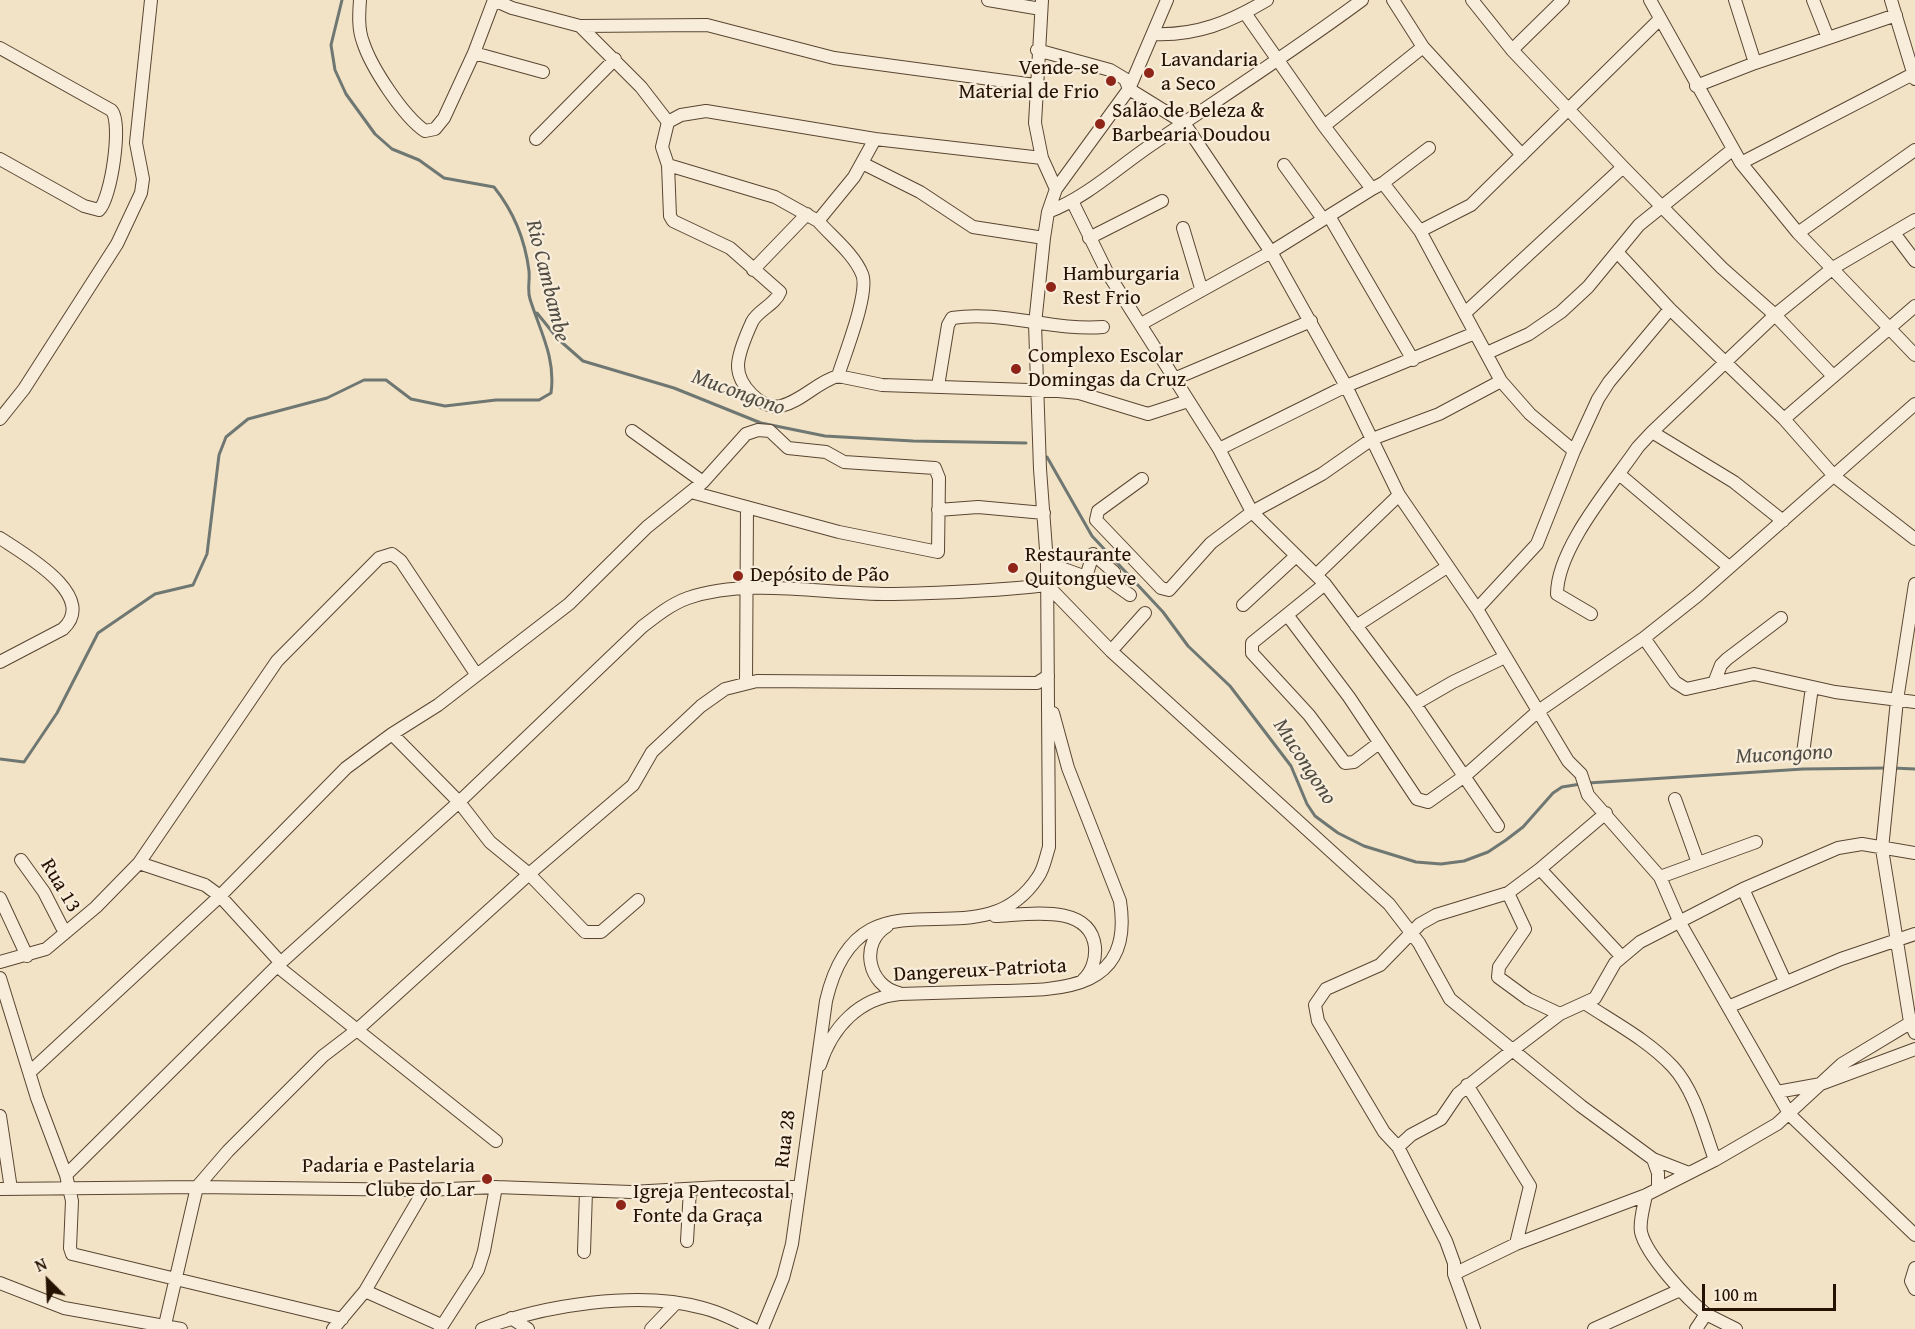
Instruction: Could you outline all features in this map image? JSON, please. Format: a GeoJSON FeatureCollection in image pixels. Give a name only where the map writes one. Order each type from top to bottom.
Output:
{"type":"FeatureCollection","features":[{"type":"Feature","properties":{"kind":"street"},"geometry":{"type":"LineString","coordinates":[[0,419],[24,389],[133,215],[143,179],[136,143],[151,0]]}},
{"type":"Feature","properties":{"kind":"street"},"geometry":{"type":"LineString","coordinates":[[360,0],[362,41],[374,67],[408,114],[425,131],[435,129],[444,118],[474,53],[494,0],[512,8],[580,26],[707,26],[834,58],[1035,85]]}},
{"type":"Feature","properties":{"kind":"street"},"geometry":{"type":"LineString","coordinates":[[988,0],[1042,5],[1037,50],[1035,123],[1042,159],[1056,189]]}},
{"type":"Feature","properties":{"kind":"street"},"geometry":{"type":"LineString","coordinates":[[981,916],[1002,911],[1017,902],[1040,876],[1049,847],[1047,563],[1039,450],[1035,324],[1048,212],[1056,189],[1129,89],[1167,0]]}},
{"type":"Feature","properties":{"kind":"street"},"geometry":{"type":"LineString","coordinates":[[1153,34],[1181,35],[1245,13],[1267,0]]}},
{"type":"Feature","properties":{"kind":"street"},"geometry":{"type":"LineString","coordinates":[[1048,212],[1073,203],[1184,123],[1278,62],[1362,0]]}},
{"type":"Feature","properties":{"kind":"street"},"geometry":{"type":"LineString","coordinates":[[1393,0],[1423,47],[1522,155]]}},
{"type":"Feature","properties":{"kind":"street"},"geometry":{"type":"LineString","coordinates":[[1472,0],[1512,50],[1623,166],[1716,262],[1775,315],[1833,376]]}},
{"type":"Feature","properties":{"kind":"street"},"geometry":{"type":"LineString","coordinates":[[1512,50],[1563,0]]}},
{"type":"Feature","properties":{"kind":"street"},"geometry":{"type":"LineString","coordinates":[[1650,0],[1741,163],[1798,233],[1915,356]]}},
{"type":"Feature","properties":{"kind":"street"},"geometry":{"type":"LineString","coordinates":[[1735,0],[1755,63]]}},
{"type":"Feature","properties":{"kind":"street"},"geometry":{"type":"LineString","coordinates":[[1813,0],[1828,39]]}},
{"type":"Feature","properties":{"kind":"street"},"geometry":{"type":"LineString","coordinates":[[1741,163],[1914,77],[1891,0]]}},
{"type":"Feature","properties":{"kind":"street"},"geometry":{"type":"LineString","coordinates":[[1245,13],[1324,126],[1420,231],[1501,381],[1530,414],[1574,451]]}},
{"type":"Feature","properties":{"kind":"street"},"geometry":{"type":"LineString","coordinates":[[1696,86],[1755,63],[1896,15]]}},
{"type":"Feature","properties":{"kind":"street"},"geometry":{"type":"LineString","coordinates":[[1420,231],[1465,210],[1660,19]]}},
{"type":"Feature","properties":{"kind":"street"},"geometry":{"type":"LineString","coordinates":[[580,26],[615,59],[668,122]]}},
{"type":"Feature","properties":{"kind":"street"},"geometry":{"type":"LineString","coordinates":[[1324,126],[1423,47]]}},
{"type":"Feature","properties":{"kind":"street"},"geometry":{"type":"LineString","coordinates":[[0,48],[111,110],[117,120],[114,161],[106,198],[99,210],[84,206],[0,159]]}},
{"type":"Feature","properties":{"kind":"street"},"geometry":{"type":"LineString","coordinates":[[1037,50],[1110,70],[1125,79],[1129,89],[1184,123],[1271,252],[1346,386],[1399,495],[1477,609],[1568,761],[1581,774],[1588,795],[1660,877],[1680,923],[1790,1115],[1915,1235]]}},
{"type":"Feature","properties":{"kind":"street"},"geometry":{"type":"LineString","coordinates":[[474,53],[543,72]]}},
{"type":"Feature","properties":{"kind":"street"},"geometry":{"type":"LineString","coordinates":[[536,139],[615,59]]}},
{"type":"Feature","properties":{"kind":"street"},"geometry":{"type":"LineString","coordinates":[[668,122],[681,115],[706,111],[875,139],[1042,159]]}},
{"type":"Feature","properties":{"kind":"street"},"geometry":{"type":"LineString","coordinates":[[668,122],[663,147],[668,165],[672,221],[722,243],[780,292],[753,321],[738,366],[742,381],[753,397],[778,406],[796,401],[838,376],[882,385],[1079,393],[1148,414],[1188,401]]}},
{"type":"Feature","properties":{"kind":"street"},"geometry":{"type":"LineString","coordinates":[[753,270],[854,177],[875,139]]}},
{"type":"Feature","properties":{"kind":"street"},"geometry":{"type":"LineString","coordinates":[[1141,324],[1201,288],[1271,252],[1378,186],[1429,148]]}},
{"type":"Feature","properties":{"kind":"street"},"geometry":{"type":"LineString","coordinates":[[1487,354],[1529,333],[1562,312],[1639,225],[1732,150]]}},
{"type":"Feature","properties":{"kind":"street"},"geometry":{"type":"LineString","coordinates":[[1798,233],[1915,150]]}},
{"type":"Feature","properties":{"kind":"street"},"geometry":{"type":"LineString","coordinates":[[862,163],[920,192],[973,227],[1044,238]]}},
{"type":"Feature","properties":{"kind":"street"},"geometry":{"type":"LineString","coordinates":[[668,165],[776,197],[812,217],[858,266],[864,276],[861,299],[838,376]]}},
{"type":"Feature","properties":{"kind":"street"},"geometry":{"type":"LineString","coordinates":[[1284,165],[1326,217],[1413,360]]}},
{"type":"Feature","properties":{"kind":"street"},"geometry":{"type":"LineString","coordinates":[[1465,313],[1623,166]]}},
{"type":"Feature","properties":{"kind":"street"},"geometry":{"type":"LineString","coordinates":[[1089,238],[1162,201]]}},
{"type":"Feature","properties":{"kind":"street"},"geometry":{"type":"LineString","coordinates":[[1073,203],[1089,238],[1122,297],[1219,449],[1252,512],[1321,579],[1466,775],[1498,826]]}},
{"type":"Feature","properties":{"kind":"street"},"geometry":{"type":"LineString","coordinates":[[1591,614],[1557,594],[1557,580],[1564,555],[1638,447],[1775,315],[1833,268],[1915,220]]}},
{"type":"Feature","properties":{"kind":"street"},"geometry":{"type":"LineString","coordinates":[[1183,228],[1201,288]]}},
{"type":"Feature","properties":{"kind":"street"},"geometry":{"type":"LineString","coordinates":[[1894,233],[1915,261]]}},
{"type":"Feature","properties":{"kind":"street"},"geometry":{"type":"LineString","coordinates":[[1617,252],[1670,309],[1784,419],[1835,477],[1915,539]]}},
{"type":"Feature","properties":{"kind":"street"},"geometry":{"type":"LineString","coordinates":[[1784,419],[1915,306]]}},
{"type":"Feature","properties":{"kind":"street"},"geometry":{"type":"LineString","coordinates":[[1477,609],[1536,544],[1598,399],[1609,382],[1670,309]]}},
{"type":"Feature","properties":{"kind":"street"},"geometry":{"type":"LineString","coordinates":[[938,386],[948,325],[952,318],[1011,318],[1064,328],[1103,327]]}},
{"type":"Feature","properties":{"kind":"street"},"geometry":{"type":"LineString","coordinates":[[1174,379],[1311,321]]}},
{"type":"Feature","properties":{"kind":"street"},"geometry":{"type":"LineString","coordinates":[[1219,449],[1346,386],[1475,333]]}},
{"type":"Feature","properties":{"kind":"street"},"geometry":{"type":"LineString","coordinates":[[1142,479],[1098,512],[1096,520],[1161,588],[1169,590],[1179,582],[1211,543],[1252,512],[1322,474],[1372,439],[1439,414],[1501,381]]}},
{"type":"Feature","properties":{"kind":"street"},"geometry":{"type":"LineString","coordinates":[[1288,616],[1417,799],[1428,802],[1466,775],[1537,712],[1644,638],[1835,477],[1915,404]]}},
{"type":"Feature","properties":{"kind":"street"},"geometry":{"type":"LineString","coordinates":[[31,1071],[220,896],[346,768],[392,734],[438,705],[569,604],[647,527],[703,482],[737,441],[752,431],[764,430],[775,435],[788,448],[826,452],[844,462],[866,465],[933,466],[939,478],[938,552],[839,532],[691,492]]}},
{"type":"Feature","properties":{"kind":"street"},"geometry":{"type":"LineString","coordinates":[[632,431],[703,482]]}},
{"type":"Feature","properties":{"kind":"street"},"geometry":{"type":"LineString","coordinates":[[1652,432],[1734,482],[1783,521]]}},
{"type":"Feature","properties":{"kind":"street"},"geometry":{"type":"LineString","coordinates":[[1619,474],[1729,567]]}},
{"type":"Feature","properties":{"kind":"street"},"geometry":{"type":"LineString","coordinates":[[1379,743],[1354,762],[1346,763],[1309,715],[1252,653],[1252,643],[1288,616],[1399,495]]}},
{"type":"Feature","properties":{"kind":"street"},"geometry":{"type":"LineString","coordinates":[[746,682],[747,507]]}},
{"type":"Feature","properties":{"kind":"street"},"geometry":{"type":"LineString","coordinates":[[938,510],[978,507],[1044,513]]}},
{"type":"Feature","properties":{"kind":"street"},"geometry":{"type":"LineString","coordinates":[[0,538],[57,580],[67,592],[74,612],[71,622],[63,629],[0,662]]}},
{"type":"Feature","properties":{"kind":"street","name":"Rua 13"},"geometry":{"type":"LineString","coordinates":[[0,962],[46,949],[96,908],[139,863],[277,661],[379,558],[393,554],[401,561],[477,674]]}},
{"type":"Feature","properties":{"kind":"street"},"geometry":{"type":"LineString","coordinates":[[1047,563],[1086,578],[1094,554],[1114,572],[1110,581],[1130,595]]}},
{"type":"Feature","properties":{"kind":"street"},"geometry":{"type":"LineString","coordinates":[[1243,605],[1296,556]]}},
{"type":"Feature","properties":{"kind":"street"},"geometry":{"type":"LineString","coordinates":[[1356,626],[1447,567]]}},
{"type":"Feature","properties":{"kind":"street"},"geometry":{"type":"LineString","coordinates":[[1454,1274],[1516,1244],[1646,1195],[1715,1160],[1790,1115],[1842,1064],[1913,1025],[1882,849],[1898,700],[1912,621],[1915,584]]}},
{"type":"Feature","properties":{"kind":"street"},"geometry":{"type":"LineString","coordinates":[[66,1175],[279,965],[459,802],[642,627],[661,612],[688,598],[746,589],[891,594],[990,592],[1047,585]]}},
{"type":"Feature","properties":{"kind":"street"},"geometry":{"type":"LineString","coordinates":[[1047,585],[1111,651],[1389,904],[1411,932],[1450,999],[1581,1106],[1653,1159],[1689,1173]]}},
{"type":"Feature","properties":{"kind":"street"},"geometry":{"type":"LineString","coordinates":[[1111,651],[1145,613]]}},
{"type":"Feature","properties":{"kind":"street"},"geometry":{"type":"LineString","coordinates":[[1714,683],[1721,665],[1727,659],[1781,618]]}},
{"type":"Feature","properties":{"kind":"street"},"geometry":{"type":"LineString","coordinates":[[1644,638],[1681,687],[1692,689],[1754,674],[1812,687],[1915,702]]}},
{"type":"Feature","properties":{"kind":"street"},"geometry":{"type":"LineString","coordinates":[[1415,704],[1453,682],[1505,657]]}},
{"type":"Feature","properties":{"kind":"street"},"geometry":{"type":"LineString","coordinates":[[164,1327],[197,1187],[316,1062],[357,1030],[529,874],[633,785],[652,752],[701,706],[725,689],[746,682],[1037,683],[1048,676]]}},
{"type":"Feature","properties":{"kind":"street","name":"Dangereux-Patriota"},"geometry":{"type":"LineString","coordinates":[[812,1091],[822,1058],[838,1026],[854,1011],[876,999],[900,994],[1045,990],[1074,986],[1098,975],[1113,959],[1121,942],[1123,923],[1120,902],[1068,768],[1055,725],[1048,676]]}},
{"type":"Feature","properties":{"kind":"street"},"geometry":{"type":"LineString","coordinates":[[1803,753],[1812,687]]}},
{"type":"Feature","properties":{"kind":"street"},"geometry":{"type":"LineString","coordinates":[[392,734],[459,802],[490,842],[529,874],[585,933],[601,932],[638,900]]}},
{"type":"Feature","properties":{"kind":"street"},"geometry":{"type":"LineString","coordinates":[[1676,799],[1698,863]]}},
{"type":"Feature","properties":{"kind":"street"},"geometry":{"type":"LineString","coordinates":[[1474,1329],[1454,1274],[1454,1263],[1446,1241],[1398,1147],[1384,1132],[1318,1021],[1315,1005],[1326,988],[1380,965],[1411,932],[1436,915],[1508,893],[1540,870],[1606,813]]}},
{"type":"Feature","properties":{"kind":"street"},"geometry":{"type":"LineString","coordinates":[[1660,877],[1756,842]]}},
{"type":"Feature","properties":{"kind":"street"},"geometry":{"type":"LineString","coordinates":[[1398,1147],[1411,1135],[1441,1119],[1452,1100],[1467,1085],[1560,1014],[1586,1004],[1602,988],[1609,970],[1621,956],[1640,942],[1743,889],[1850,844],[1915,853]]}},
{"type":"Feature","properties":{"kind":"street","name":"Rua 13"},"geometry":{"type":"LineString","coordinates":[[21,860],[44,892],[65,933]]}},
{"type":"Feature","properties":{"kind":"street"},"geometry":{"type":"LineString","coordinates":[[139,863],[205,885],[220,896],[279,965],[495,1141]]}},
{"type":"Feature","properties":{"kind":"street"},"geometry":{"type":"LineString","coordinates":[[1540,870],[1621,956]]}},
{"type":"Feature","properties":{"kind":"street"},"geometry":{"type":"LineString","coordinates":[[1743,889],[1785,981]]}},
{"type":"Feature","properties":{"kind":"street"},"geometry":{"type":"LineString","coordinates":[[1508,893],[1525,929],[1499,967],[1498,977],[1528,999],[1560,1014]]}},
{"type":"Feature","properties":{"kind":"street"},"geometry":{"type":"LineString","coordinates":[[0,898],[27,956]]}},
{"type":"Feature","properties":{"kind":"street"},"geometry":{"type":"LineString","coordinates":[[812,1091],[826,1000],[835,967],[847,947],[858,936],[896,921],[981,916],[1054,915],[1072,917],[1083,923],[1091,934],[1095,957],[1086,978],[1074,986]]}},
{"type":"Feature","properties":{"kind":"street"},"geometry":{"type":"LineString","coordinates":[[896,921],[880,931],[873,940],[870,957],[878,980],[887,989],[900,994]]}},
{"type":"Feature","properties":{"kind":"street"},"geometry":{"type":"LineString","coordinates":[[1728,1008],[1785,981],[1897,938],[1915,934]]}},
{"type":"Feature","properties":{"kind":"street"},"geometry":{"type":"LineString","coordinates":[[0,978],[38,1098],[66,1175],[72,1201],[70,1248],[72,1254],[174,1279],[337,1324],[365,1291],[423,1190]]}},
{"type":"Feature","properties":{"kind":"street"},"geometry":{"type":"LineString","coordinates":[[1586,1004],[1648,1046],[1674,1068],[1693,1101],[1715,1160]]}},
{"type":"Feature","properties":{"kind":"street"},"geometry":{"type":"LineString","coordinates":[[1777,1092],[1821,1084],[1915,1049]]}},
{"type":"Feature","properties":{"kind":"street"},"geometry":{"type":"LineString","coordinates":[[1467,1085],[1530,1186],[1516,1244]]}},
{"type":"Feature","properties":{"kind":"street","name":"Rua 28"},"geometry":{"type":"LineString","coordinates":[[762,1329],[783,1278],[792,1244],[812,1091]]}},
{"type":"Feature","properties":{"kind":"street"},"geometry":{"type":"LineString","coordinates":[[0,1116],[6,1189],[197,1187],[423,1190],[496,1188],[631,1192],[800,1187]]}},
{"type":"Feature","properties":{"kind":"street"},"geometry":{"type":"LineString","coordinates":[[1653,1159],[1658,1173],[1658,1189]]}},
{"type":"Feature","properties":{"kind":"street"},"geometry":{"type":"LineString","coordinates":[[365,1291],[440,1327],[478,1270],[496,1188]]}},
{"type":"Feature","properties":{"kind":"street"},"geometry":{"type":"LineString","coordinates":[[687,1241],[690,1189]]}},
{"type":"Feature","properties":{"kind":"street"},"geometry":{"type":"LineString","coordinates":[[584,1252],[586,1191]]}},
{"type":"Feature","properties":{"kind":"street"},"geometry":{"type":"LineString","coordinates":[[1646,1195],[1641,1224],[1644,1241],[1680,1290],[1706,1314],[1736,1329]]}},
{"type":"Feature","properties":{"kind":"street"},"geometry":{"type":"LineString","coordinates":[[1915,1268],[1911,1281],[1915,1289]]}},
{"type":"Feature","properties":{"kind":"street"},"geometry":{"type":"LineString","coordinates":[[0,1283],[64,1308],[181,1329]]}},
{"type":"Feature","properties":{"kind":"street"},"geometry":{"type":"LineString","coordinates":[[1594,1329],[1680,1290]]}},
{"type":"Feature","properties":{"kind":"street"},"geometry":{"type":"LineString","coordinates":[[482,1329],[538,1310],[639,1300],[703,1308],[753,1329]]}},
{"type":"Feature","properties":{"kind":"street"},"geometry":{"type":"LineString","coordinates":[[654,1328],[676,1303]]}},
{"type":"Feature","properties":{"kind":"street"},"geometry":{"type":"LineString","coordinates":[[1696,1329],[1706,1314]]}},
{"type":"Feature","properties":{"kind":"street"},"geometry":{"type":"LineString","coordinates":[[511,1318],[528,1329]]}},
{"type":"Feature","properties":{"kind":"waterway","name":"Rio Cambambe"},"geometry":{"type":"LineString","coordinates":[[0,759],[24,762],[57,713],[98,633],[155,594],[193,585],[207,554],[219,455],[226,437],[248,419],[327,398],[364,380],[386,380],[411,399],[445,406],[496,400],[539,400],[551,393],[549,356],[530,299],[527,259],[513,216],[494,187],[444,178],[419,160],[392,149],[375,134],[346,94],[335,70],[331,45],[342,0]]}},
{"type":"Feature","properties":{"kind":"waterway","name":"Mucongono"},"geometry":{"type":"LineString","coordinates":[[537,313],[558,339],[583,361],[674,388],[761,423],[825,436],[913,441],[1026,443]]}},
{"type":"Feature","properties":{"kind":"waterway","name":"Mucongono"},"geometry":{"type":"LineString","coordinates":[[1047,457],[1092,536],[1163,612],[1188,646],[1230,686],[1291,766],[1307,804],[1315,816],[1338,833],[1364,846],[1416,862],[1441,864],[1464,861],[1488,852],[1506,840],[1523,827],[1553,793],[1562,787],[1581,784]]}},
{"type":"Feature","properties":{"kind":"waterway","name":"Mucongono"},"geometry":{"type":"LineString","coordinates":[[1588,783],[1803,769],[1886,768]]}},
{"type":"Feature","properties":{"kind":"waterway","name":"Mucongono"},"geometry":{"type":"LineString","coordinates":[[1893,768],[1915,769]]}},
{"type":"Feature","properties":{"kind":"place","name":"Lavandaria a Seco"},"geometry":{"type":"Point","coordinates":[1149,73]}},
{"type":"Feature","properties":{"kind":"place","name":"Vende-se Material de Frio"},"geometry":{"type":"Point","coordinates":[1111,81]}},
{"type":"Feature","properties":{"kind":"place","name":"Salão de Beleza & Barbearia Doudou"},"geometry":{"type":"Point","coordinates":[1100,124]}},
{"type":"Feature","properties":{"kind":"place","name":"Hamburgaria Rest Frio"},"geometry":{"type":"Point","coordinates":[1051,287]}},
{"type":"Feature","properties":{"kind":"place","name":"Complexo Escolar Domingas da Cruz"},"geometry":{"type":"Point","coordinates":[1016,369]}},
{"type":"Feature","properties":{"kind":"place","name":"Restaurante Quitongueve"},"geometry":{"type":"Point","coordinates":[1013,568]}},
{"type":"Feature","properties":{"kind":"place","name":"Depósito de Pão"},"geometry":{"type":"Point","coordinates":[738,576]}},
{"type":"Feature","properties":{"kind":"place","name":"Padaria e Pastelaria Clube do Lar"},"geometry":{"type":"Point","coordinates":[487,1179]}},
{"type":"Feature","properties":{"kind":"place","name":"Igreja Pentecostal Fonte da Graça"},"geometry":{"type":"Point","coordinates":[621,1205]}}]}
